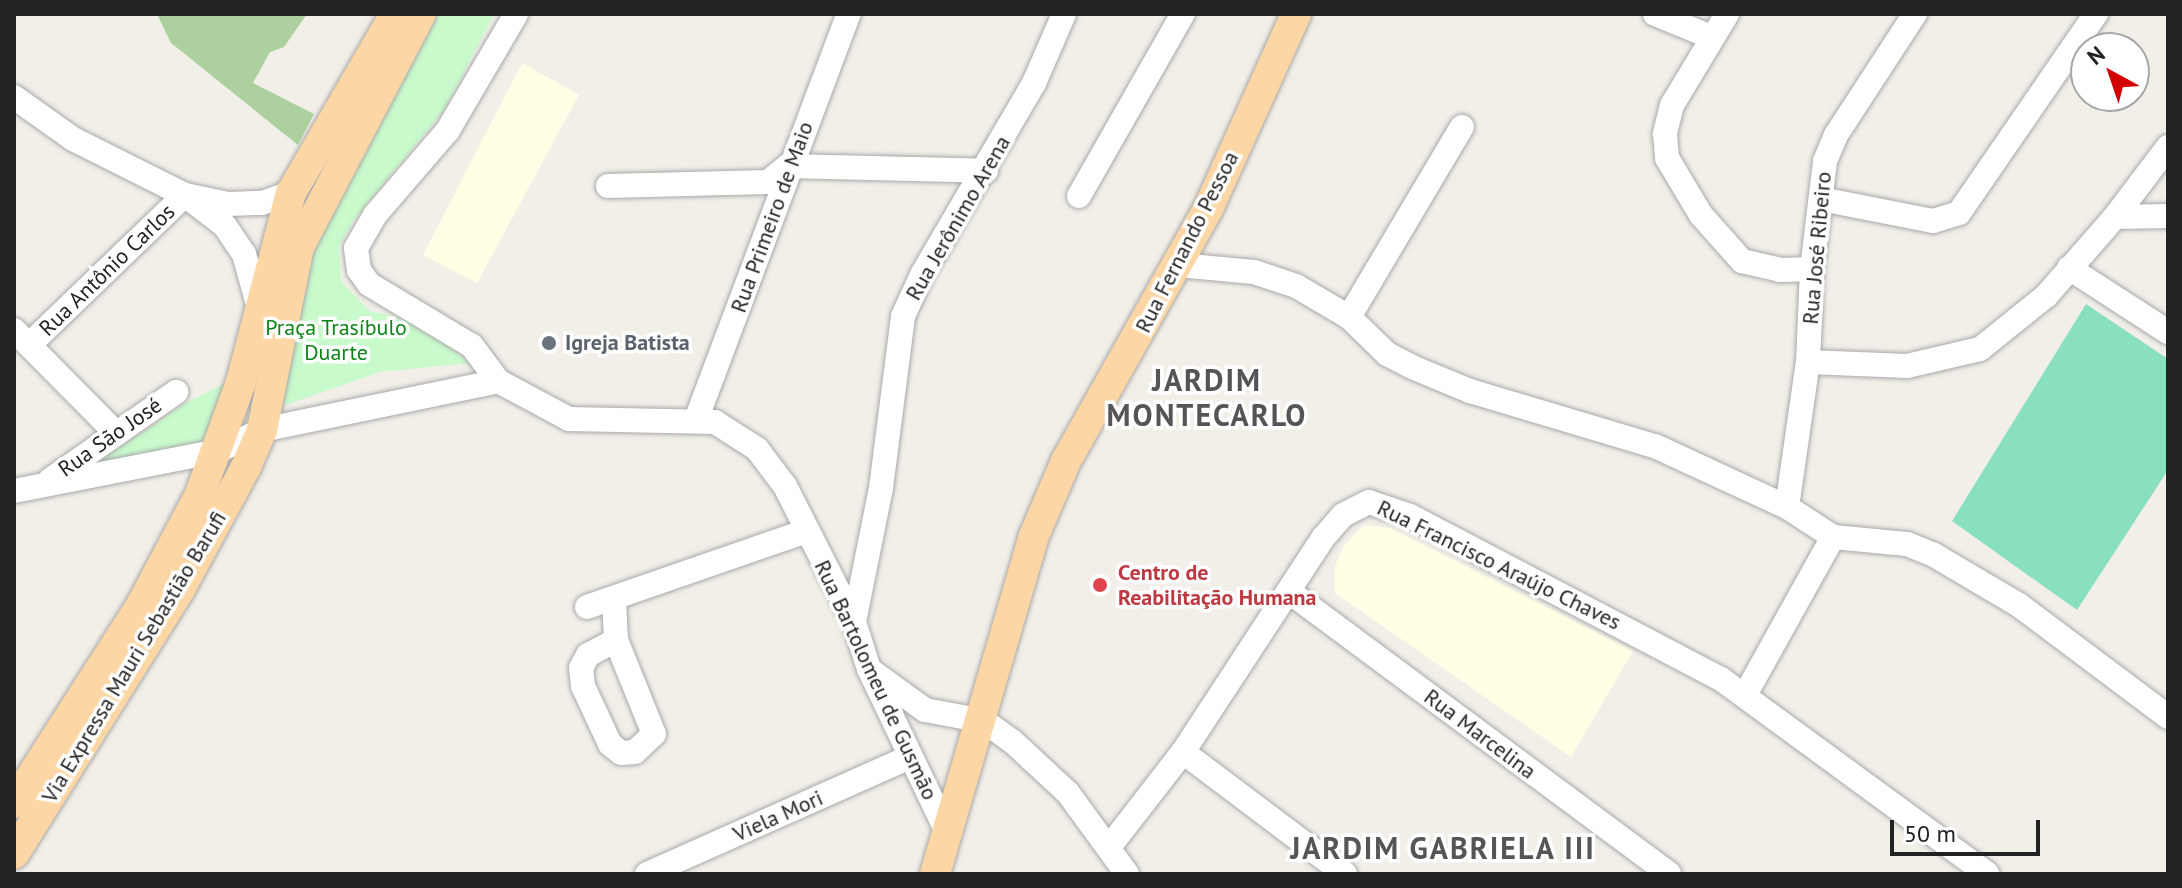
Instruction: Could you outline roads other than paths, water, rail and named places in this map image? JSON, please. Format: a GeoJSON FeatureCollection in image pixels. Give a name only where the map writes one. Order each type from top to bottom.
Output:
{"type":"FeatureCollection","features":[{"type":"Feature","properties":{"kind":"main road","name":"Via Expressa Mauri Sebastião Barufi"},"geometry":{"type":"LineString","coordinates":[[14,803],[140,607],[218,451],[291,193],[395,14]]}},
{"type":"Feature","properties":{"kind":"main road","name":"Via Expressa Mauri Sebastião Barufi"},"geometry":{"type":"LineString","coordinates":[[14,854],[179,591],[262,430],[299,247],[421,14]]}},
{"type":"Feature","properties":{"kind":"main road","name":"Rua Fernando Pessoa"},"geometry":{"type":"LineString","coordinates":[[935,874],[946,830],[984,721],[1005,624],[1033,538],[1066,461],[1179,265],[1296,14]]}},
{"type":"Feature","properties":{"kind":"street"},"geometry":{"type":"LineString","coordinates":[[14,491],[218,451],[262,430],[498,381],[472,346],[369,284],[359,270],[356,248],[375,215],[448,130],[516,14]]}},
{"type":"Feature","properties":{"kind":"street","name":"Rua Primeiro de Maio"},"geometry":{"type":"LineString","coordinates":[[696,420],[788,166],[849,14]]}},
{"type":"Feature","properties":{"kind":"street","name":"Rua Jerônimo Arena"},"geometry":{"type":"LineString","coordinates":[[854,622],[881,488],[903,316],[923,273],[986,171],[1034,83],[1064,14]]}},
{"type":"Feature","properties":{"kind":"street"},"geometry":{"type":"LineString","coordinates":[[1079,196],[1183,14]]}},
{"type":"Feature","properties":{"kind":"street"},"geometry":{"type":"LineString","coordinates":[[1655,14],[1711,37]]}},
{"type":"Feature","properties":{"kind":"street"},"geometry":{"type":"LineString","coordinates":[[1727,14],[1672,105],[1665,134],[1667,158],[1701,215],[1742,261],[1780,270],[1812,269]]}},
{"type":"Feature","properties":{"kind":"street","name":"Rua José Ribeiro"},"geometry":{"type":"LineString","coordinates":[[1787,507],[1808,362],[1812,269],[1825,161],[1836,135],[1915,14]]}},
{"type":"Feature","properties":{"kind":"street"},"geometry":{"type":"LineString","coordinates":[[1821,199],[1933,221],[1959,213],[2096,14]]}},
{"type":"Feature","properties":{"kind":"street"},"geometry":{"type":"LineString","coordinates":[[18,109],[185,195],[225,226],[244,254],[259,309]]}},
{"type":"Feature","properties":{"kind":"street"},"geometry":{"type":"LineString","coordinates":[[1349,317],[1462,127]]}},
{"type":"Feature","properties":{"kind":"street"},"geometry":{"type":"LineString","coordinates":[[1808,362],[1907,366],[1980,349],[2017,324],[2115,217],[2168,147]]}},
{"type":"Feature","properties":{"kind":"street"},"geometry":{"type":"LineString","coordinates":[[608,186],[768,182],[788,166],[986,171]]}},
{"type":"Feature","properties":{"kind":"street"},"geometry":{"type":"LineString","coordinates":[[185,195],[228,204],[262,203],[291,193]]}},
{"type":"Feature","properties":{"kind":"street","name":"Rua Antônio Carlos"},"geometry":{"type":"LineString","coordinates":[[22,337],[185,195]]}},
{"type":"Feature","properties":{"kind":"street"},"geometry":{"type":"LineString","coordinates":[[2115,217],[2168,216]]}},
{"type":"Feature","properties":{"kind":"street"},"geometry":{"type":"LineString","coordinates":[[1179,265],[1273,278],[1349,317],[1387,354],[1412,367],[1470,391],[1642,441],[1787,507],[1833,537],[1907,544],[1934,555],[2019,605],[2168,717]]}},
{"type":"Feature","properties":{"kind":"street"},"geometry":{"type":"LineString","coordinates":[[2069,268],[2168,332]]}},
{"type":"Feature","properties":{"kind":"street"},"geometry":{"type":"LineString","coordinates":[[22,337],[115,432]]}},
{"type":"Feature","properties":{"kind":"street","name":"Rua Bartolomeu de Gusmão"},"geometry":{"type":"LineString","coordinates":[[498,381],[569,419],[715,422],[757,449],[785,486],[854,622],[869,669],[946,830]]}},
{"type":"Feature","properties":{"kind":"street","name":"Rua São José"},"geometry":{"type":"LineString","coordinates":[[45,483],[176,392]]}},
{"type":"Feature","properties":{"kind":"street","name":"Rua Francisco Araújo Chaves"},"geometry":{"type":"LineString","coordinates":[[1110,846],[1183,752],[1291,593],[1323,538],[1343,515],[1369,502],[1410,516],[1634,631],[1745,695],[1987,874]]}},
{"type":"Feature","properties":{"kind":"street"},"geometry":{"type":"LineString","coordinates":[[587,607],[806,531]]}},
{"type":"Feature","properties":{"kind":"street"},"geometry":{"type":"LineString","coordinates":[[1745,695],[1833,537]]}},
{"type":"Feature","properties":{"kind":"street","name":"Rua Marcelina"},"geometry":{"type":"LineString","coordinates":[[1291,593],[1669,874]]}},
{"type":"Feature","properties":{"kind":"street"},"geometry":{"type":"LineString","coordinates":[[614,599],[616,640]]}},
{"type":"Feature","properties":{"kind":"street"},"geometry":{"type":"LineString","coordinates":[[869,669],[925,710],[984,721],[1068,793],[1110,846],[1127,874]]}},
{"type":"Feature","properties":{"kind":"street"},"geometry":{"type":"LineString","coordinates":[[1183,752],[1345,874]]}},
{"type":"Feature","properties":{"kind":"street","name":"Viela Mori"},"geometry":{"type":"LineString","coordinates":[[647,874],[910,757]]}},
{"type":"Feature","properties":{"kind":"place","name":"Igreja Batista"},"geometry":{"type":"Point","coordinates":[549,343]}},
{"type":"Feature","properties":{"kind":"place","name":"Centro de Reabilitação Humana"},"geometry":{"type":"Point","coordinates":[1100,585]}},
{"type":"Feature","properties":{"kind":"district","name":"JARDIM MONTECARLO"},"geometry":{"type":"Point","coordinates":[1207,397]}},
{"type":"Feature","properties":{"kind":"district","name":"JARDIM GABRIELA III"},"geometry":{"type":"Point","coordinates":[1443,848]}},
{"type":"Feature","properties":{"kind":"park label","name":"Praça Trasíbulo Duarte"},"geometry":{"type":"Point","coordinates":[336,340]}}]}
